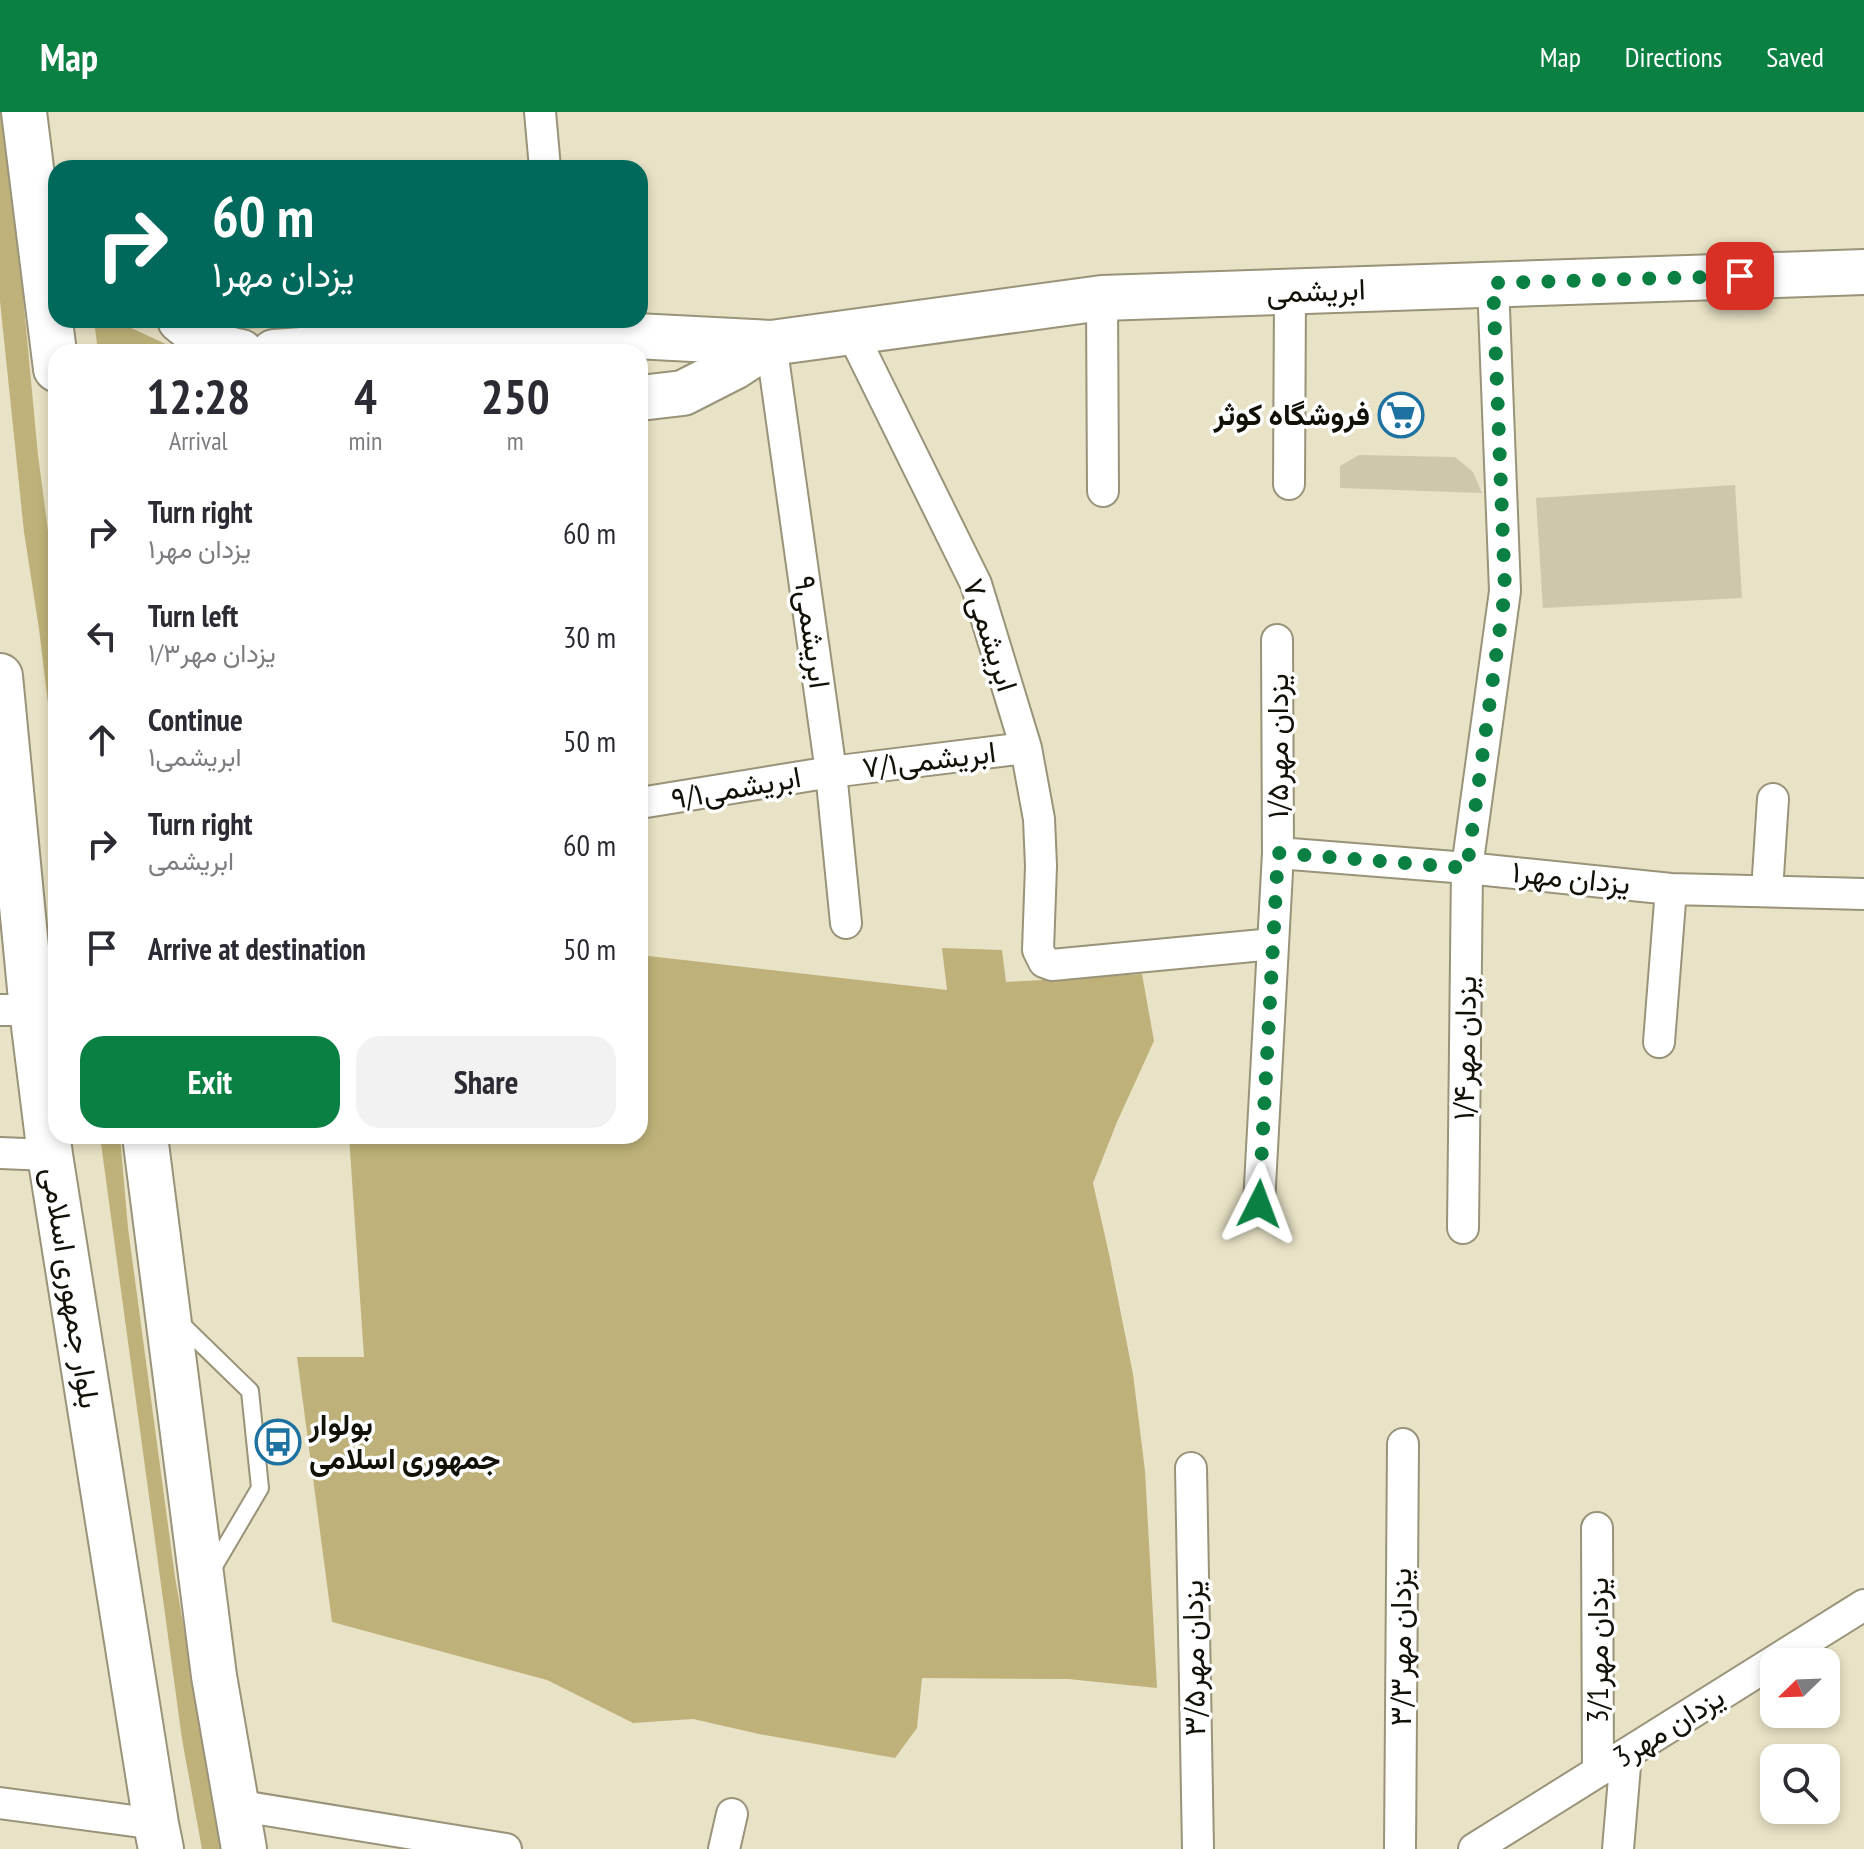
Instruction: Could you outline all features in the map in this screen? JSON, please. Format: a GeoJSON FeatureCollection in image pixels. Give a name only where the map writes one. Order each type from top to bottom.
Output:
{"type":"FeatureCollection","features":[{"type":"Feature","properties":{"kind":"main road"},"geometry":{"type":"LineString","coordinates":[[24,112],[44,190],[48,250]]}},
{"type":"Feature","properties":{"kind":"main road","name":"ابریشمی"},"geometry":{"type":"LineString","coordinates":[[771,343],[1102,298],[1864,272]]}},
{"type":"Feature","properties":{"kind":"main road"},"geometry":{"type":"LineString","coordinates":[[191,328],[214,344]]}},
{"type":"Feature","properties":{"kind":"main road"},"geometry":{"type":"LineString","coordinates":[[361,344],[536,328]]}},
{"type":"Feature","properties":{"kind":"main road"},"geometry":{"type":"LineString","coordinates":[[583,328],[771,343]]}},
{"type":"Feature","properties":{"kind":"main road"},"geometry":{"type":"LineString","coordinates":[[648,397],[683,393],[734,367],[771,343]]}},
{"type":"Feature","properties":{"kind":"main road","name":"بلوار جمهوری اسلامی"},"geometry":{"type":"LineString","coordinates":[[0,676],[16,1010],[50,1155],[159,1836]]}},
{"type":"Feature","properties":{"kind":"main road"},"geometry":{"type":"LineString","coordinates":[[146,1144],[214,1676],[244,1849]]}},
{"type":"Feature","properties":{"kind":"street"},"geometry":{"type":"LineString","coordinates":[[540,112],[544,160]]}},
{"type":"Feature","properties":{"kind":"street","name":"۱/۴یزدان مهر"},"geometry":{"type":"LineString","coordinates":[[1463,1228],[1467,868],[1505,591],[1493,283]]}},
{"type":"Feature","properties":{"kind":"street"},"geometry":{"type":"LineString","coordinates":[[1289,484],[1290,293]]}},
{"type":"Feature","properties":{"kind":"street"},"geometry":{"type":"LineString","coordinates":[[1102,298],[1103,491]]}},
{"type":"Feature","properties":{"kind":"street","name":"ابریشمی۷"},"geometry":{"type":"LineString","coordinates":[[851,331],[976,584],[1026,748],[1039,819],[1038,950],[1044,962],[1052,965],[1273,944]]}},
{"type":"Feature","properties":{"kind":"street","name":"ابریشمی۹"},"geometry":{"type":"LineString","coordinates":[[771,343],[831,772],[846,923]]}},
{"type":"Feature","properties":{"kind":"street","name":"۱/۵یزدان مهر"},"geometry":{"type":"LineString","coordinates":[[1259,1204],[1278,853],[1277,640]]}},
{"type":"Feature","properties":{"kind":"street","name":"ابریشمی۷/۱"},"geometry":{"type":"LineString","coordinates":[[831,772],[1026,748]]}},
{"type":"Feature","properties":{"kind":"street","name":"۹/۱ابریشمی"},"geometry":{"type":"LineString","coordinates":[[648,802],[831,772]]}},
{"type":"Feature","properties":{"kind":"street"},"geometry":{"type":"LineString","coordinates":[[1767,891],[1773,799]]}},
{"type":"Feature","properties":{"kind":"street","name":"یزدان مهر۱"},"geometry":{"type":"LineString","coordinates":[[1278,853],[1671,889],[1864,894]]}},
{"type":"Feature","properties":{"kind":"street"},"geometry":{"type":"LineString","coordinates":[[1659,1042],[1671,889]]}},
{"type":"Feature","properties":{"kind":"street"},"geometry":{"type":"LineString","coordinates":[[0,1153],[50,1155]]}},
{"type":"Feature","properties":{"kind":"street","name":"۳/۳یزدان مهر"},"geometry":{"type":"LineString","coordinates":[[1400,1849],[1403,1444]]}},
{"type":"Feature","properties":{"kind":"street","name":"۳/۵یزدان مهر"},"geometry":{"type":"LineString","coordinates":[[1191,1468],[1198,1849]]}},
{"type":"Feature","properties":{"kind":"street","name":"3/1یزدان مهر"},"geometry":{"type":"LineString","coordinates":[[1597,1528],[1598,1771]]}},
{"type":"Feature","properties":{"kind":"street","name":"3یزدان مهر"},"geometry":{"type":"LineString","coordinates":[[1474,1849],[1864,1605]]}},
{"type":"Feature","properties":{"kind":"street"},"geometry":{"type":"LineString","coordinates":[[1618,1849],[1626,1754]]}},
{"type":"Feature","properties":{"kind":"street"},"geometry":{"type":"LineString","coordinates":[[0,1803],[159,1836]]}},
{"type":"Feature","properties":{"kind":"street"},"geometry":{"type":"LineString","coordinates":[[235,1805],[506,1849]]}},
{"type":"Feature","properties":{"kind":"street"},"geometry":{"type":"LineString","coordinates":[[724,1849],[732,1814]]}},
{"type":"Feature","properties":{"kind":"lane"},"geometry":{"type":"LineString","coordinates":[[167,1311],[250,1391],[260,1488],[203,1584]]}},
{"type":"Feature","properties":{"kind":"shaded area"},"geometry":{"type":"Polygon","coordinates":[[[0,112],[3,112],[48,531],[48,704],[24,532],[0,301],[0,112]]]}},
{"type":"Feature","properties":{"kind":"shaded area"},"geometry":{"type":"Polygon","coordinates":[[[95,328],[131,328],[166,344],[97,344],[95,328]]]}},
{"type":"Feature","properties":{"kind":"shaded area"},"geometry":{"type":"Polygon","coordinates":[[[942,948],[1002,950],[1006,982],[1142,974],[1154,1041],[1093,1183],[1133,1374],[1145,1471],[1157,1688],[1068,1679],[922,1678],[917,1728],[895,1758],[693,1719],[633,1723],[547,1680],[332,1622],[297,1357],[364,1357],[350,1144],[648,1144],[648,956],[947,990],[942,948]]]}},
{"type":"Feature","properties":{"kind":"shaded area"},"geometry":{"type":"Polygon","coordinates":[[[101,1144],[121,1144],[128,1228],[175,1577],[222,1849],[202,1849],[182,1739],[101,1144]]]}},
{"type":"Feature","properties":{"kind":"building"},"geometry":{"type":"Polygon","coordinates":[[[209,328],[262,328],[209,332],[209,328]]]}},
{"type":"Feature","properties":{"kind":"building"},"geometry":{"type":"Polygon","coordinates":[[[1359,455],[1455,457],[1473,472],[1482,493],[1340,488],[1340,466],[1359,455]]]}},
{"type":"Feature","properties":{"kind":"building"},"geometry":{"type":"Polygon","coordinates":[[[1735,485],[1742,598],[1543,608],[1536,498],[1735,485]]]}},
{"type":"Feature","properties":{"kind":"place","name":"فروشگاه کوثر"},"geometry":{"type":"Point","coordinates":[1401,415]}},
{"type":"Feature","properties":{"kind":"place","name":"بولوار جمهوری اسلامی"},"geometry":{"type":"Point","coordinates":[278,1442]}},
{"type":"Feature","properties":{"kind":"route"},"geometry":{"type":"LineString","coordinates":[[1259,1204],[1278,853],[1467,868],[1505,591],[1493,283],[1740,276]]}}]}
